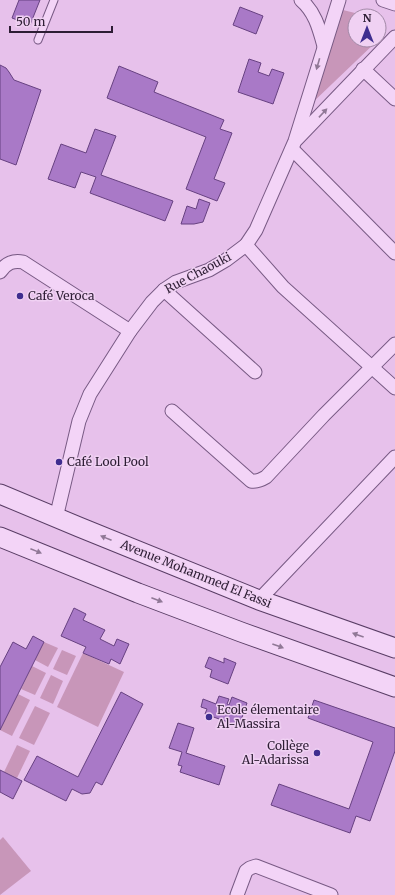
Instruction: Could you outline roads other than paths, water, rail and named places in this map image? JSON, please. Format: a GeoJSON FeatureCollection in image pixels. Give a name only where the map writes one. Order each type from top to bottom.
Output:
{"type":"FeatureCollection","features":[{"type":"Feature","properties":{"kind":"main road","name":"Avenue Mohammed El Fassi"},"geometry":{"type":"LineString","coordinates":[[0,494],[259,600],[395,648]]}},
{"type":"Feature","properties":{"kind":"main road"},"geometry":{"type":"LineString","coordinates":[[0,537],[138,593],[241,632],[395,687]]}},
{"type":"Feature","properties":{"kind":"street"},"geometry":{"type":"LineString","coordinates":[[301,0],[313,14],[324,46]]}},
{"type":"Feature","properties":{"kind":"street","name":"Rue Chaouki"},"geometry":{"type":"LineString","coordinates":[[56,518],[79,421],[90,394],[130,331],[152,302],[164,290],[176,282],[209,270],[226,260],[246,245],[256,230],[294,145],[339,0]]}},
{"type":"Feature","properties":{"kind":"street"},"geometry":{"type":"LineString","coordinates":[[383,0],[395,4]]}},
{"type":"Feature","properties":{"kind":"street"},"geometry":{"type":"LineString","coordinates":[[395,37],[363,69],[294,145],[395,252]]}},
{"type":"Feature","properties":{"kind":"street"},"geometry":{"type":"LineString","coordinates":[[363,69],[395,99]]}},
{"type":"Feature","properties":{"kind":"street"},"geometry":{"type":"LineString","coordinates":[[246,245],[283,287],[395,388]]}},
{"type":"Feature","properties":{"kind":"street"},"geometry":{"type":"LineString","coordinates":[[0,272],[4,266],[9,263],[16,261],[23,262],[130,331]]}},
{"type":"Feature","properties":{"kind":"street"},"geometry":{"type":"LineString","coordinates":[[164,290],[255,372]]}},
{"type":"Feature","properties":{"kind":"street"},"geometry":{"type":"LineString","coordinates":[[172,411],[251,481],[256,482],[266,477],[371,367],[395,344]]}},
{"type":"Feature","properties":{"kind":"street"},"geometry":{"type":"LineString","coordinates":[[259,600],[395,457]]}},
{"type":"Feature","properties":{"kind":"street"},"geometry":{"type":"LineString","coordinates":[[237,895],[246,871],[256,866],[331,895]]}},
{"type":"Feature","properties":{"kind":"lane"},"geometry":{"type":"LineString","coordinates":[[38,40],[54,0]]}},
{"type":"Feature","properties":{"kind":"place","name":"Café Veroca"},"geometry":{"type":"Point","coordinates":[20,296]}},
{"type":"Feature","properties":{"kind":"place","name":"Café Lool Pool"},"geometry":{"type":"Point","coordinates":[59,462]}},
{"type":"Feature","properties":{"kind":"place","name":"Ecole élementaire Al-Massira"},"geometry":{"type":"Point","coordinates":[209,717]}},
{"type":"Feature","properties":{"kind":"place","name":"Collège Al-Adarissa"},"geometry":{"type":"Point","coordinates":[317,753]}}]}
